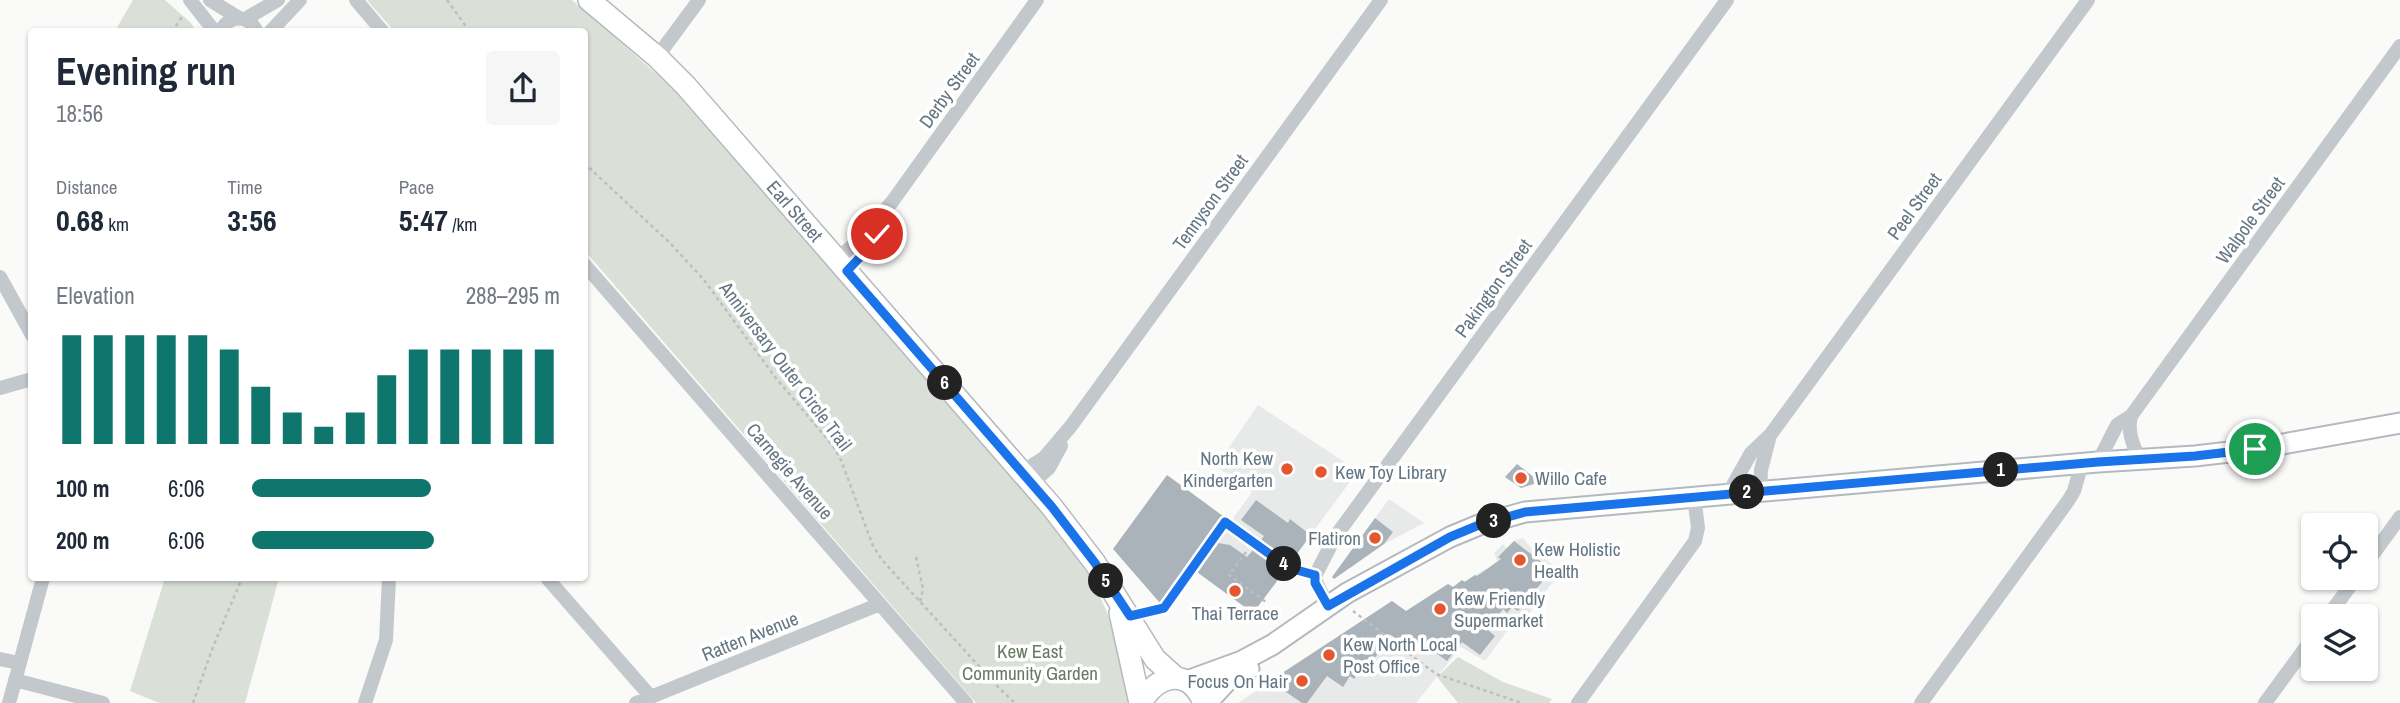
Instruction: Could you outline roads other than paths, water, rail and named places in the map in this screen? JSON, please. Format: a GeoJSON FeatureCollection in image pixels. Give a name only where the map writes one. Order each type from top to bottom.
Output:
{"type":"FeatureCollection","features":[{"type":"Feature","properties":{"kind":"main road","name":"Earl Street"},"geometry":{"type":"LineString","coordinates":[[589,0],[686,86],[1074,534],[1155,659],[1200,693],[1205,703]]}},
{"type":"Feature","properties":{"kind":"main road"},"geometry":{"type":"LineString","coordinates":[[1140,703],[1153,687],[1166,679],[1181,679],[1242,661],[1272,645],[1328,606],[1450,537],[1479,525],[1525,512],[2255,449],[2400,423]]}},
{"type":"Feature","properties":{"kind":"main road"},"geometry":{"type":"LineString","coordinates":[[1205,703],[1217,689],[1237,674],[1272,657],[1348,606],[1388,573]]}},
{"type":"Feature","properties":{"kind":"main road","name":"Earl Street"},"geometry":{"type":"LineString","coordinates":[[1123,611],[1140,703]]}},
{"type":"Feature","properties":{"kind":"street"},"geometry":{"type":"LineString","coordinates":[[190,0],[214,28]]}},
{"type":"Feature","properties":{"kind":"street"},"geometry":{"type":"LineString","coordinates":[[210,0],[255,28]]}},
{"type":"Feature","properties":{"kind":"street"},"geometry":{"type":"LineString","coordinates":[[222,28],[228,22],[278,0]]}},
{"type":"Feature","properties":{"kind":"street"},"geometry":{"type":"LineString","coordinates":[[274,28],[300,0]]}},
{"type":"Feature","properties":{"kind":"street"},"geometry":{"type":"LineString","coordinates":[[356,0],[380,28]]}},
{"type":"Feature","properties":{"kind":"street"},"geometry":{"type":"LineString","coordinates":[[657,58],[699,0]]}},
{"type":"Feature","properties":{"kind":"street","name":"Derby Street"},"geometry":{"type":"LineString","coordinates":[[842,265],[866,251],[892,202],[1037,0]]}},
{"type":"Feature","properties":{"kind":"street","name":"Tennyson Street"},"geometry":{"type":"LineString","coordinates":[[1027,478],[1049,468],[1071,426],[1381,0]]}},
{"type":"Feature","properties":{"kind":"street","name":"Pakington Street"},"geometry":{"type":"LineString","coordinates":[[1315,575],[1335,537],[1727,0]]}},
{"type":"Feature","properties":{"kind":"street","name":"Peel Street"},"geometry":{"type":"LineString","coordinates":[[1728,494],[1751,453],[1771,435],[2088,0]]}},
{"type":"Feature","properties":{"kind":"street","name":"Walpole Street"},"geometry":{"type":"LineString","coordinates":[[1921,703],[2068,501],[2090,463],[2117,425],[2131,416],[2400,46]]}},
{"type":"Feature","properties":{"kind":"street","name":"Carnegie Avenue"},"geometry":{"type":"LineString","coordinates":[[588,269],[967,703]]}},
{"type":"Feature","properties":{"kind":"street"},"geometry":{"type":"LineString","coordinates":[[0,277],[28,328]]}},
{"type":"Feature","properties":{"kind":"street"},"geometry":{"type":"LineString","coordinates":[[0,388],[28,380]]}},
{"type":"Feature","properties":{"kind":"street"},"geometry":{"type":"LineString","coordinates":[[2131,416],[2128,426],[2139,460]]}},
{"type":"Feature","properties":{"kind":"street","name":"Peel Street"},"geometry":{"type":"LineString","coordinates":[[1760,491],[1764,454],[1771,435]]}},
{"type":"Feature","properties":{"kind":"street"},"geometry":{"type":"LineString","coordinates":[[1580,702],[1695,541],[1698,528],[1695,496]]}},
{"type":"Feature","properties":{"kind":"street"},"geometry":{"type":"LineString","coordinates":[[2378,547],[2400,517]]}},
{"type":"Feature","properties":{"kind":"street"},"geometry":{"type":"LineString","coordinates":[[1315,575],[1315,583],[1328,606]]}},
{"type":"Feature","properties":{"kind":"street"},"geometry":{"type":"LineString","coordinates":[[9,703],[42,581]]}},
{"type":"Feature","properties":{"kind":"street"},"geometry":{"type":"LineString","coordinates":[[365,703],[386,640],[389,581]]}},
{"type":"Feature","properties":{"kind":"street"},"geometry":{"type":"LineString","coordinates":[[550,581],[652,696]]}},
{"type":"Feature","properties":{"kind":"street","name":"Ratten Avenue"},"geometry":{"type":"LineString","coordinates":[[635,703],[880,604]]}},
{"type":"Feature","properties":{"kind":"street"},"geometry":{"type":"LineString","coordinates":[[2265,703],[2301,654]]}},
{"type":"Feature","properties":{"kind":"street"},"geometry":{"type":"LineString","coordinates":[[0,659],[19,663]]}},
{"type":"Feature","properties":{"kind":"street"},"geometry":{"type":"LineString","coordinates":[[15,680],[103,703]]}},
{"type":"Feature","properties":{"kind":"lane"},"geometry":{"type":"LineString","coordinates":[[1123,611],[1164,608],[1225,522],[1289,568],[1315,575]]}},
{"type":"Feature","properties":{"kind":"place","name":"North Kew Kindergarten"},"geometry":{"type":"Point","coordinates":[1287,469]}},
{"type":"Feature","properties":{"kind":"place","name":"Kew Toy Library"},"geometry":{"type":"Point","coordinates":[1321,472]}},
{"type":"Feature","properties":{"kind":"place","name":"Willo Cafe"},"geometry":{"type":"Point","coordinates":[1521,478]}},
{"type":"Feature","properties":{"kind":"place","name":"Flatiron"},"geometry":{"type":"Point","coordinates":[1375,538]}},
{"type":"Feature","properties":{"kind":"place","name":"Kew Holistic Health"},"geometry":{"type":"Point","coordinates":[1520,560]}},
{"type":"Feature","properties":{"kind":"place","name":"Thai Terrace"},"geometry":{"type":"Point","coordinates":[1235,591]}},
{"type":"Feature","properties":{"kind":"place","name":"Kew Friendly Supermarket"},"geometry":{"type":"Point","coordinates":[1440,609]}},
{"type":"Feature","properties":{"kind":"place","name":"Kew North Local Post Office"},"geometry":{"type":"Point","coordinates":[1329,655]}},
{"type":"Feature","properties":{"kind":"place","name":"Focus On Hair"},"geometry":{"type":"Point","coordinates":[1302,681]}},
{"type":"Feature","properties":{"kind":"park label","name":"Kew East Community Garden"},"geometry":{"type":"Point","coordinates":[1030,662]}}]}
